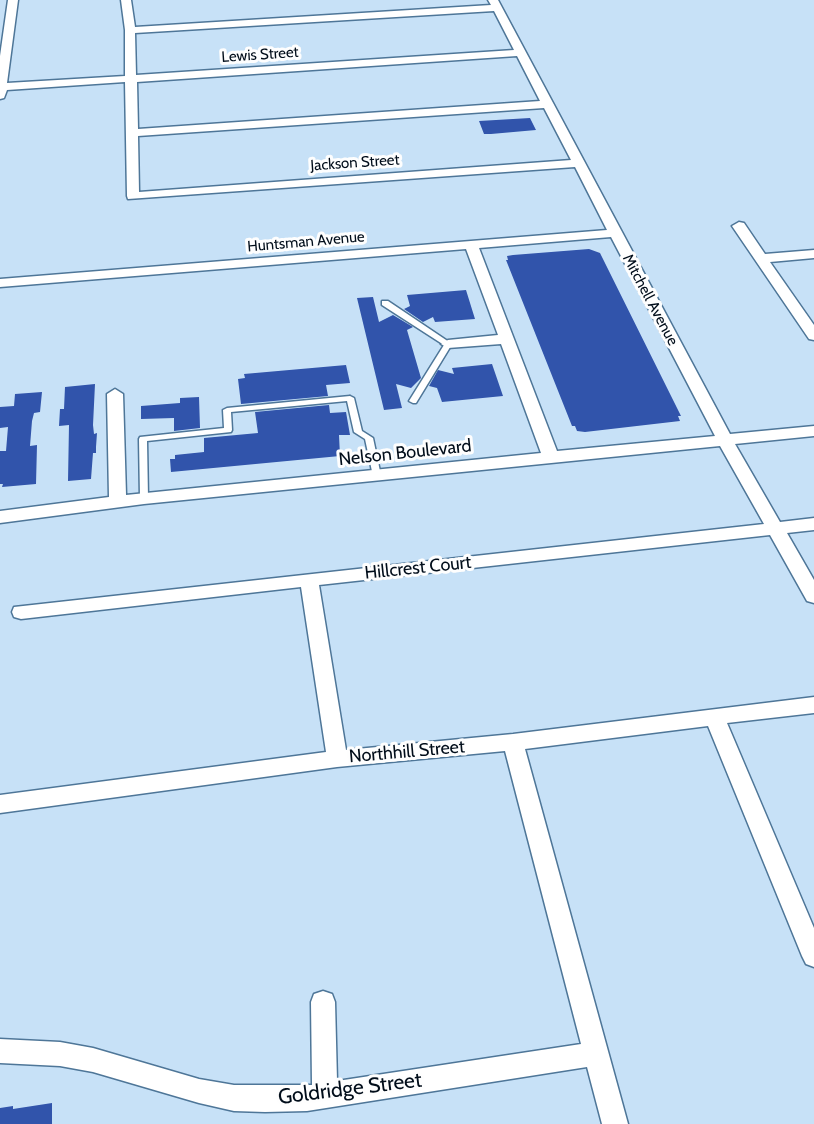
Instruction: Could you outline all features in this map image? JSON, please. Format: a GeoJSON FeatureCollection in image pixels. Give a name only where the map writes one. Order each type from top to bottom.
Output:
{"type":"FeatureCollection","features":[{"type":"Feature","properties":{"kind":"street"},"geometry":{"type":"LineString","coordinates":[[0,99],[13,0]]}},
{"type":"Feature","properties":{"kind":"street"},"geometry":{"type":"LineString","coordinates":[[126,0],[130,30],[131,133],[547,104]]}},
{"type":"Feature","properties":{"kind":"street"},"geometry":{"type":"LineString","coordinates":[[130,30],[495,4]]}},
{"type":"Feature","properties":{"kind":"street","name":"Mitchell Avenue"},"geometry":{"type":"LineString","coordinates":[[495,4],[725,440],[814,596]]}},
{"type":"Feature","properties":{"kind":"street","name":"Lewis Street"},"geometry":{"type":"LineString","coordinates":[[2,87],[520,53]]}},
{"type":"Feature","properties":{"kind":"street","name":"Jackson Street"},"geometry":{"type":"LineString","coordinates":[[131,133],[133,196],[578,163]]}},
{"type":"Feature","properties":{"kind":"street"},"geometry":{"type":"LineString","coordinates":[[740,226],[814,335]]}},
{"type":"Feature","properties":{"kind":"street","name":"Huntsman Avenue"},"geometry":{"type":"LineString","coordinates":[[0,283],[614,233]]}},
{"type":"Feature","properties":{"kind":"street"},"geometry":{"type":"LineString","coordinates":[[471,244],[551,458]]}},
{"type":"Feature","properties":{"kind":"street"},"geometry":{"type":"LineString","coordinates":[[762,258],[814,254]]}},
{"type":"Feature","properties":{"kind":"street"},"geometry":{"type":"LineString","coordinates":[[448,344],[507,339]]}},
{"type":"Feature","properties":{"kind":"street"},"geometry":{"type":"LineString","coordinates":[[115,394],[118,501]]}},
{"type":"Feature","properties":{"kind":"street","name":"Nelson Boulevard"},"geometry":{"type":"LineString","coordinates":[[0,517],[144,498],[814,431]]}},
{"type":"Feature","properties":{"kind":"street","name":"Hillcrest Court"},"geometry":{"type":"LineString","coordinates":[[21,612],[814,524]]}},
{"type":"Feature","properties":{"kind":"street"},"geometry":{"type":"LineString","coordinates":[[309,580],[337,759]]}},
{"type":"Feature","properties":{"kind":"street","name":"Northhill Street"},"geometry":{"type":"LineString","coordinates":[[0,804],[337,759],[513,742],[814,705]]}},
{"type":"Feature","properties":{"kind":"street"},"geometry":{"type":"LineString","coordinates":[[715,718],[814,956]]}},
{"type":"Feature","properties":{"kind":"street"},"geometry":{"type":"LineString","coordinates":[[513,742],[615,1124]]}},
{"type":"Feature","properties":{"kind":"street"},"geometry":{"type":"LineString","coordinates":[[323,1002],[325,1095]]}},
{"type":"Feature","properties":{"kind":"street","name":"Goldridge Street"},"geometry":{"type":"LineString","coordinates":[[0,1051],[27,1051],[93,1060],[199,1091],[234,1098],[288,1099],[597,1054]]}},
{"type":"Feature","properties":{"kind":"lane"},"geometry":{"type":"LineString","coordinates":[[385,303],[448,344],[413,401]]}},
{"type":"Feature","properties":{"kind":"lane"},"geometry":{"type":"LineString","coordinates":[[144,498],[143,439],[228,430],[228,410],[350,398],[357,432],[369,438],[377,476]]}},
{"type":"Feature","properties":{"kind":"building"},"geometry":{"type":"Polygon","coordinates":[[[530,118],[536,130],[491,134],[484,134],[479,121],[530,118]]]}},
{"type":"Feature","properties":{"kind":"building"},"geometry":{"type":"Polygon","coordinates":[[[589,249],[600,253],[681,416],[678,416],[680,421],[585,432],[577,431],[575,426],[572,426],[506,260],[508,260],[507,256],[513,255],[589,249]]]}},
{"type":"Feature","properties":{"kind":"building"},"geometry":{"type":"Polygon","coordinates":[[[466,290],[475,319],[435,322],[433,317],[423,322],[404,309],[410,306],[407,295],[466,290]]]}},
{"type":"Feature","properties":{"kind":"building"},"geometry":{"type":"Polygon","coordinates":[[[373,297],[379,322],[393,315],[413,327],[407,330],[421,378],[411,388],[396,384],[402,408],[384,410],[357,298],[373,297]]]}},
{"type":"Feature","properties":{"kind":"building"},"geometry":{"type":"Polygon","coordinates":[[[492,364],[503,396],[442,402],[437,388],[429,386],[438,370],[454,374],[452,368],[492,364]]]}},
{"type":"Feature","properties":{"kind":"building"},"geometry":{"type":"Polygon","coordinates":[[[346,365],[350,383],[326,385],[328,396],[241,404],[238,379],[245,378],[244,374],[346,365]]]}},
{"type":"Feature","properties":{"kind":"building"},"geometry":{"type":"Polygon","coordinates":[[[95,384],[93,425],[94,434],[97,433],[91,479],[68,481],[69,425],[59,426],[60,409],[64,409],[65,387],[95,384]]]}},
{"type":"Feature","properties":{"kind":"building"},"geometry":{"type":"Polygon","coordinates":[[[42,392],[40,412],[34,413],[32,421],[30,446],[37,445],[36,484],[2,487],[3,484],[0,484],[0,451],[6,451],[8,427],[0,428],[0,407],[14,406],[15,394],[42,392]]]}},
{"type":"Feature","properties":{"kind":"building"},"geometry":{"type":"Polygon","coordinates":[[[199,397],[200,428],[174,431],[174,418],[141,419],[141,406],[180,403],[180,398],[199,397]]]}},
{"type":"Feature","properties":{"kind":"building"},"geometry":{"type":"Polygon","coordinates":[[[329,405],[330,413],[346,412],[350,435],[339,435],[340,456],[171,472],[170,459],[175,459],[175,455],[204,452],[204,438],[258,433],[255,412],[329,405]]]}},
{"type":"Feature","properties":{"kind":"building"},"geometry":{"type":"Polygon","coordinates":[[[52,1103],[52,1124],[0,1124],[0,1108],[13,1106],[13,1109],[52,1103]]]}}]}
